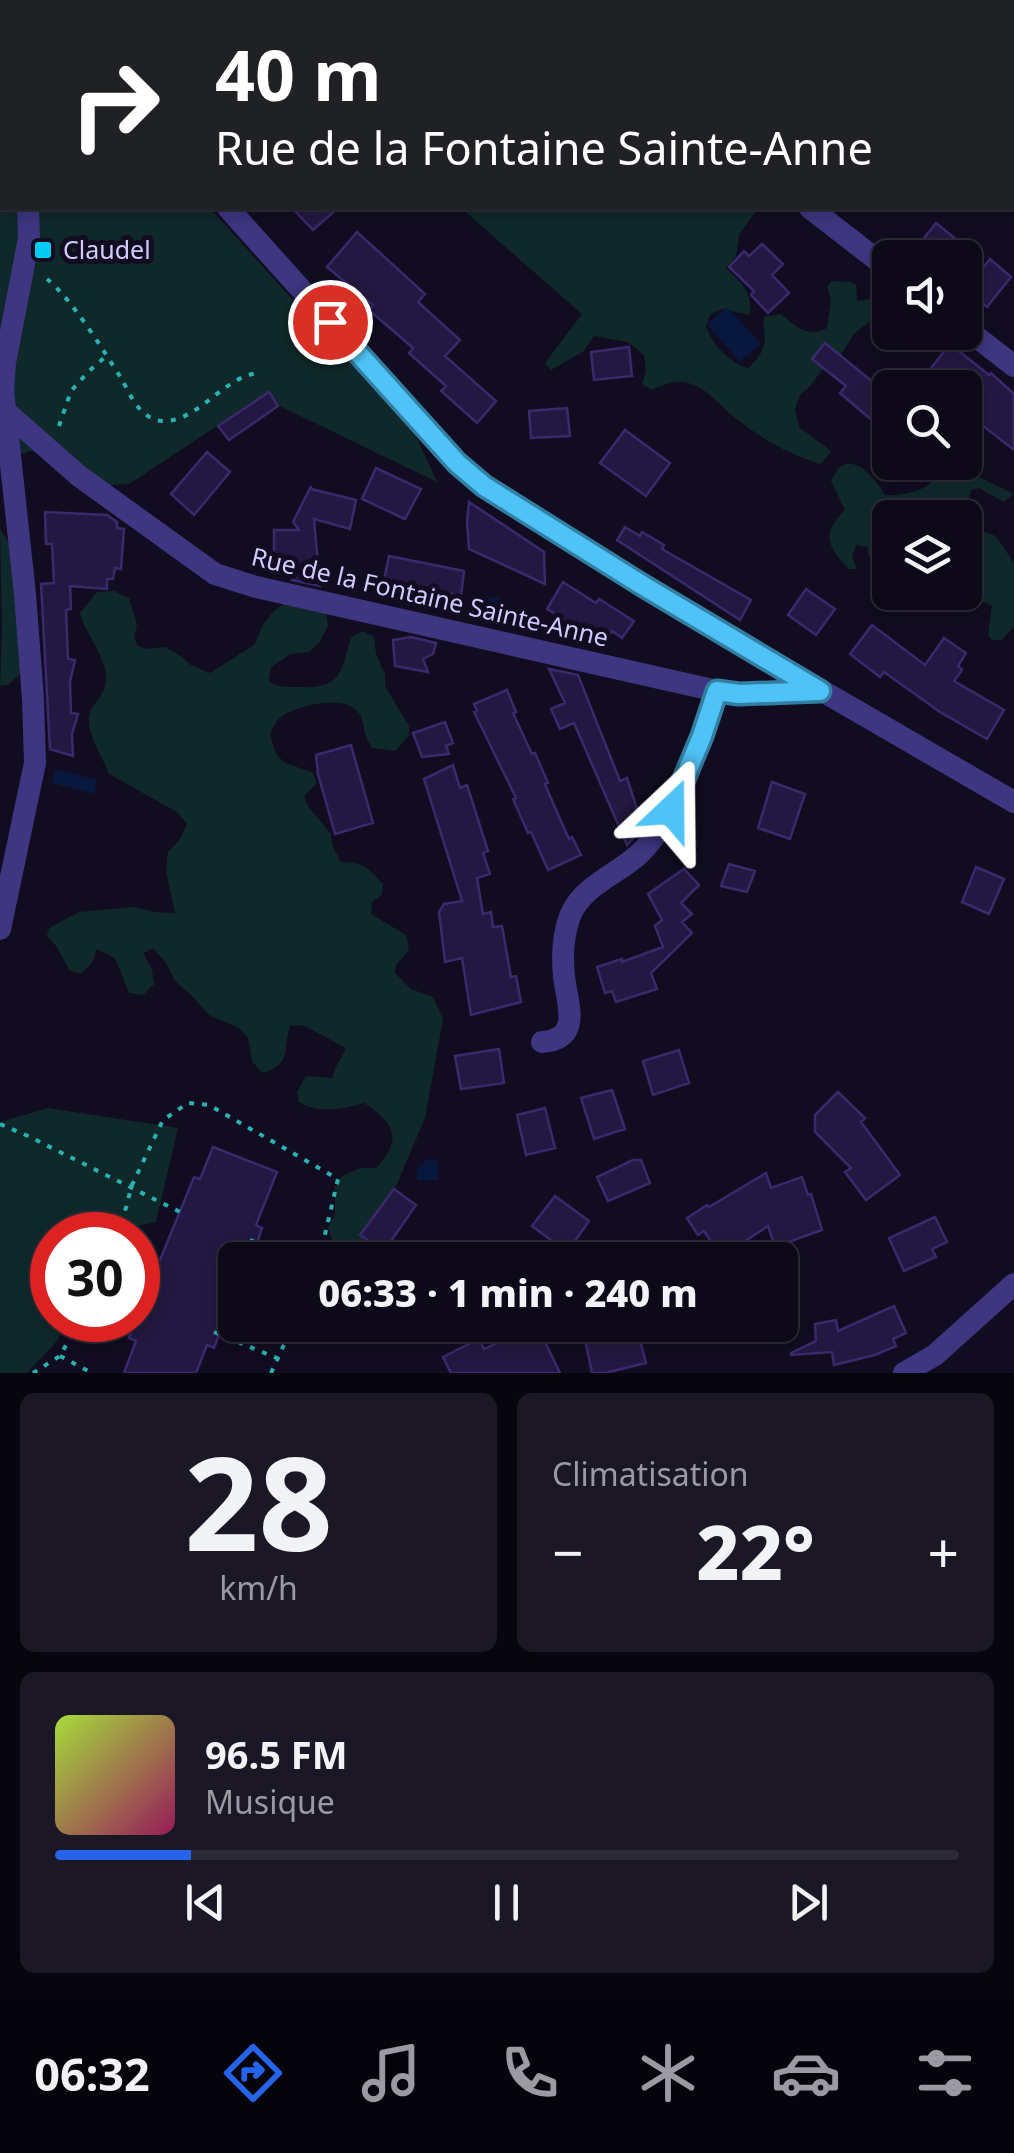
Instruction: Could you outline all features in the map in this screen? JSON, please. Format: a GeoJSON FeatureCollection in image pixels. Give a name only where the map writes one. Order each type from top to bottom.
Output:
{"type":"FeatureCollection","features":[{"type":"Feature","properties":{"kind":"street"},"geometry":{"type":"LineString","coordinates":[[0,929],[35,763],[33,700],[7,484],[3,390],[30,229],[28,210]]}},
{"type":"Feature","properties":{"kind":"street"},"geometry":{"type":"LineString","coordinates":[[230,210],[457,463],[484,486],[642,585],[1014,802]]}},
{"type":"Feature","properties":{"kind":"street"},"geometry":{"type":"LineString","coordinates":[[813,210],[872,256]]}},
{"type":"Feature","properties":{"kind":"street"},"geometry":{"type":"LineString","coordinates":[[982,341],[1014,366]]}},
{"type":"Feature","properties":{"kind":"street","name":"Rue de la Fontaine Sainte-Anne"},"geometry":{"type":"LineString","coordinates":[[5,411],[79,476],[215,574],[256,587],[717,691],[820,691]]}},
{"type":"Feature","properties":{"kind":"street"},"geometry":{"type":"LineString","coordinates":[[542,1042],[556,1041],[571,1018],[564,976],[564,938],[572,911],[584,896],[638,856],[654,837],[671,810],[717,691]]}},
{"type":"Feature","properties":{"kind":"street"},"geometry":{"type":"LineString","coordinates":[[904,1373],[943,1348],[1014,1284]]}},
{"type":"Feature","properties":{"kind":"path"},"geometry":{"type":"LineString","coordinates":[[24,268],[51,282],[106,355],[141,411],[151,418],[176,419],[246,375],[258,373]]}},
{"type":"Feature","properties":{"kind":"path"},"geometry":{"type":"LineString","coordinates":[[42,444],[58,430],[71,391],[106,355]]}},
{"type":"Feature","properties":{"kind":"path"},"geometry":{"type":"LineString","coordinates":[[125,1212],[130,1187],[164,1120],[188,1103],[209,1105],[338,1179],[323,1242]]}},
{"type":"Feature","properties":{"kind":"path"},"geometry":{"type":"LineString","coordinates":[[0,1124],[186,1215]]}},
{"type":"Feature","properties":{"kind":"path"},"geometry":{"type":"LineString","coordinates":[[250,1240],[255,1242]]}},
{"type":"Feature","properties":{"kind":"path"},"geometry":{"type":"LineString","coordinates":[[214,1332],[279,1359]]}},
{"type":"Feature","properties":{"kind":"path"},"geometry":{"type":"LineString","coordinates":[[33,1373],[60,1356],[68,1342]]}},
{"type":"Feature","properties":{"kind":"path"},"geometry":{"type":"LineString","coordinates":[[271,1373],[286,1342]]}},
{"type":"Feature","properties":{"kind":"path"},"geometry":{"type":"LineString","coordinates":[[60,1356],[92,1373]]}},
{"type":"Feature","properties":{"kind":"green space"},"geometry":{"type":"Polygon","coordinates":[[[0,210],[212,210],[416,436],[437,482],[261,397],[129,484],[108,485],[56,444],[0,460],[0,210]]]}},
{"type":"Feature","properties":{"kind":"green space"},"geometry":{"type":"Polygon","coordinates":[[[463,210],[757,210],[739,235],[736,256],[726,268],[748,294],[750,315],[722,309],[711,314],[706,326],[723,352],[749,368],[764,344],[764,317],[781,314],[802,330],[820,331],[827,328],[831,300],[827,286],[832,281],[856,285],[857,301],[872,298],[872,319],[854,334],[836,362],[822,370],[800,395],[795,409],[799,427],[831,451],[821,464],[785,450],[753,431],[695,386],[674,383],[651,390],[642,384],[646,371],[644,355],[628,342],[594,336],[584,351],[551,370],[545,363],[582,314],[463,210]]]}},
{"type":"Feature","properties":{"kind":"green space"},"geometry":{"type":"Polygon","coordinates":[[[854,464],[872,477],[885,495],[910,493],[933,481],[982,478],[1013,494],[1004,502],[979,488],[971,490],[969,500],[872,500],[872,567],[867,547],[856,545],[852,557],[857,569],[849,569],[830,540],[832,526],[845,510],[831,481],[836,471],[854,464]]]}},
{"type":"Feature","properties":{"kind":"green space"},"geometry":{"type":"Polygon","coordinates":[[[0,529],[15,552],[21,673],[8,685],[0,686],[2,629],[0,529]]]}},
{"type":"Feature","properties":{"kind":"green space"},"geometry":{"type":"Polygon","coordinates":[[[982,531],[996,536],[1014,563],[1014,627],[1002,640],[992,640],[988,635],[992,606],[982,602],[982,531]]]}},
{"type":"Feature","properties":{"kind":"green space"},"geometry":{"type":"Polygon","coordinates":[[[114,591],[129,598],[137,624],[134,638],[138,646],[165,647],[210,673],[254,645],[264,623],[288,601],[326,612],[328,626],[319,643],[309,652],[291,654],[271,667],[269,681],[280,686],[314,687],[332,681],[342,669],[351,637],[363,631],[374,637],[385,686],[409,726],[409,735],[395,751],[372,748],[361,715],[348,705],[312,705],[292,711],[278,720],[270,734],[279,758],[313,773],[317,783],[304,796],[331,834],[341,862],[365,867],[383,884],[382,895],[372,902],[371,914],[406,935],[409,950],[396,965],[395,973],[411,989],[433,997],[443,1019],[425,1118],[387,1207],[360,1242],[332,1242],[328,1227],[335,1215],[335,1187],[342,1176],[360,1168],[376,1168],[390,1149],[392,1132],[383,1118],[364,1103],[315,1108],[299,1102],[297,1092],[306,1076],[333,1078],[346,1048],[303,1025],[290,1026],[285,1056],[278,1065],[262,1073],[252,1061],[248,1038],[239,1028],[209,1015],[175,981],[153,948],[143,953],[154,984],[143,995],[129,993],[115,958],[97,949],[92,963],[80,974],[69,970],[47,936],[49,928],[79,912],[134,907],[175,913],[166,872],[168,852],[187,824],[177,812],[109,774],[89,723],[92,708],[104,688],[106,672],[80,613],[97,592],[114,591]]]}},
{"type":"Feature","properties":{"kind":"green space"},"geometry":{"type":"Polygon","coordinates":[[[48,1108],[178,1128],[158,1212],[30,1212],[30,1342],[56,1342],[27,1373],[0,1373],[0,1122],[48,1108]]]}},
{"type":"Feature","properties":{"kind":"water"},"geometry":{"type":"Polygon","coordinates":[[[727,307],[761,344],[740,362],[707,324],[727,307]]]}},
{"type":"Feature","properties":{"kind":"water"},"geometry":{"type":"Polygon","coordinates":[[[474,594],[502,599],[499,613],[471,608],[474,594]]]}},
{"type":"Feature","properties":{"kind":"water"},"geometry":{"type":"Polygon","coordinates":[[[56,769],[97,780],[94,794],[52,783],[56,769]]]}},
{"type":"Feature","properties":{"kind":"water"},"geometry":{"type":"Polygon","coordinates":[[[426,1160],[438,1160],[438,1180],[417,1180],[417,1170],[426,1160]]]}},
{"type":"Feature","properties":{"kind":"building"},"geometry":{"type":"Polygon","coordinates":[[[294,210],[336,210],[313,230],[294,210]]]}},
{"type":"Feature","properties":{"kind":"building"},"geometry":{"type":"Polygon","coordinates":[[[936,223],[957,240],[922,240],[936,223]]]}},
{"type":"Feature","properties":{"kind":"building"},"geometry":{"type":"Polygon","coordinates":[[[357,232],[425,294],[418,302],[460,340],[445,356],[496,401],[477,423],[441,391],[446,386],[409,353],[413,348],[369,310],[373,305],[327,267],[357,232]]]}},
{"type":"Feature","properties":{"kind":"building"},"geometry":{"type":"Polygon","coordinates":[[[762,244],[783,264],[772,275],[789,293],[768,313],[751,295],[754,291],[729,267],[744,251],[749,256],[762,244]]]}},
{"type":"Feature","properties":{"kind":"building"},"geometry":{"type":"Polygon","coordinates":[[[990,259],[1011,277],[987,307],[982,303],[982,269],[990,259]]]}},
{"type":"Feature","properties":{"kind":"building"},"geometry":{"type":"Polygon","coordinates":[[[825,343],[872,381],[872,420],[840,393],[846,386],[812,359],[825,343]]]}},
{"type":"Feature","properties":{"kind":"building"},"geometry":{"type":"Polygon","coordinates":[[[629,347],[632,376],[594,380],[591,352],[629,347]]]}},
{"type":"Feature","properties":{"kind":"building"},"geometry":{"type":"Polygon","coordinates":[[[945,350],[958,350],[1014,394],[1014,450],[982,425],[982,370],[931,368],[945,350]]]}},
{"type":"Feature","properties":{"kind":"building"},"geometry":{"type":"Polygon","coordinates":[[[269,392],[278,406],[229,440],[218,426],[269,392]]]}},
{"type":"Feature","properties":{"kind":"building"},"geometry":{"type":"Polygon","coordinates":[[[567,408],[570,436],[531,438],[529,411],[567,408]]]}},
{"type":"Feature","properties":{"kind":"building"},"geometry":{"type":"Polygon","coordinates":[[[625,430],[670,463],[646,496],[600,463],[625,430]]]}},
{"type":"Feature","properties":{"kind":"building"},"geometry":{"type":"Polygon","coordinates":[[[207,452],[230,472],[194,515],[171,494],[207,452]]]}},
{"type":"Feature","properties":{"kind":"building"},"geometry":{"type":"Polygon","coordinates":[[[376,468],[421,489],[405,519],[362,499],[376,468]]]}},
{"type":"Feature","properties":{"kind":"building"},"geometry":{"type":"Polygon","coordinates":[[[311,486],[356,500],[350,529],[314,519],[320,586],[292,580],[292,567],[274,568],[274,530],[299,530],[293,522],[311,486]]]}},
{"type":"Feature","properties":{"kind":"building"},"geometry":{"type":"Polygon","coordinates":[[[469,502],[544,552],[545,584],[469,549],[469,502]]]}},
{"type":"Feature","properties":{"kind":"building"},"geometry":{"type":"Polygon","coordinates":[[[45,512],[107,515],[117,522],[117,528],[124,529],[121,569],[115,568],[113,579],[107,579],[107,589],[70,586],[71,609],[66,610],[68,659],[75,660],[70,682],[71,713],[78,714],[72,734],[73,756],[50,749],[41,584],[54,583],[52,544],[46,544],[45,512]]]}},
{"type":"Feature","properties":{"kind":"building"},"geometry":{"type":"Polygon","coordinates":[[[625,527],[640,536],[642,532],[664,545],[662,549],[751,600],[740,620],[617,540],[625,527]]]}},
{"type":"Feature","properties":{"kind":"building"},"geometry":{"type":"Polygon","coordinates":[[[389,556],[464,571],[461,596],[413,586],[411,591],[383,585],[389,556]]]}},
{"type":"Feature","properties":{"kind":"building"},"geometry":{"type":"Polygon","coordinates":[[[563,582],[634,621],[622,638],[612,631],[608,639],[583,624],[581,629],[547,609],[563,582]]]}},
{"type":"Feature","properties":{"kind":"building"},"geometry":{"type":"Polygon","coordinates":[[[806,589],[835,609],[816,635],[788,615],[806,589]]]}},
{"type":"Feature","properties":{"kind":"building"},"geometry":{"type":"Polygon","coordinates":[[[872,625],[925,665],[944,638],[966,653],[958,666],[962,670],[954,681],[1004,710],[987,739],[884,672],[880,677],[850,654],[872,625]]]}},
{"type":"Feature","properties":{"kind":"building"},"geometry":{"type":"Polygon","coordinates":[[[411,637],[436,643],[433,654],[423,659],[428,672],[395,666],[393,640],[411,637]]]}},
{"type":"Feature","properties":{"kind":"building"},"geometry":{"type":"Polygon","coordinates":[[[549,669],[578,675],[620,781],[627,778],[642,824],[627,845],[574,723],[560,729],[551,709],[565,703],[549,669]]]}},
{"type":"Feature","properties":{"kind":"building"},"geometry":{"type":"Polygon","coordinates":[[[507,690],[516,712],[513,713],[532,754],[535,753],[569,839],[572,837],[581,855],[548,870],[474,712],[474,704],[507,690]]]}},
{"type":"Feature","properties":{"kind":"building"},"geometry":{"type":"Polygon","coordinates":[[[445,722],[453,743],[446,746],[449,754],[422,757],[413,733],[445,722]]]}},
{"type":"Feature","properties":{"kind":"building"},"geometry":{"type":"Polygon","coordinates":[[[351,745],[373,823],[335,834],[316,755],[351,745]]]}},
{"type":"Feature","properties":{"kind":"building"},"geometry":{"type":"Polygon","coordinates":[[[453,765],[460,788],[467,785],[488,851],[483,853],[490,874],[477,878],[483,914],[491,912],[493,927],[502,926],[511,977],[516,976],[521,1002],[471,1015],[462,958],[445,962],[439,912],[444,904],[462,901],[424,779],[453,765]]]}},
{"type":"Feature","properties":{"kind":"building"},"geometry":{"type":"Polygon","coordinates":[[[772,782],[805,794],[790,839],[758,828],[772,782]]]}},
{"type":"Feature","properties":{"kind":"building"},"geometry":{"type":"Polygon","coordinates":[[[729,864],[755,871],[747,892],[721,886],[729,864]]]}},
{"type":"Feature","properties":{"kind":"building"},"geometry":{"type":"Polygon","coordinates":[[[976,867],[1004,879],[989,914],[962,902],[976,867]]]}},
{"type":"Feature","properties":{"kind":"building"},"geometry":{"type":"Polygon","coordinates":[[[684,869],[699,885],[681,903],[692,914],[682,922],[692,933],[651,973],[657,989],[616,1002],[612,991],[605,993],[597,967],[663,947],[655,926],[662,920],[648,894],[684,869]]]}},
{"type":"Feature","properties":{"kind":"building"},"geometry":{"type":"Polygon","coordinates":[[[499,1049],[504,1083],[461,1089],[455,1056],[499,1049]]]}},
{"type":"Feature","properties":{"kind":"building"},"geometry":{"type":"Polygon","coordinates":[[[679,1050],[689,1083],[653,1095],[643,1061],[679,1050]]]}},
{"type":"Feature","properties":{"kind":"building"},"geometry":{"type":"Polygon","coordinates":[[[612,1090],[625,1129],[594,1139],[581,1098],[612,1090]]]}},
{"type":"Feature","properties":{"kind":"building"},"geometry":{"type":"Polygon","coordinates":[[[838,1092],[865,1118],[861,1122],[900,1175],[866,1200],[845,1172],[851,1168],[815,1132],[815,1115],[838,1092]]]}},
{"type":"Feature","properties":{"kind":"building"},"geometry":{"type":"Polygon","coordinates":[[[545,1108],[555,1148],[526,1155],[517,1115],[545,1108]]]}},
{"type":"Feature","properties":{"kind":"building"},"geometry":{"type":"Polygon","coordinates":[[[213,1147],[277,1172],[256,1225],[262,1228],[257,1242],[218,1242],[218,1337],[214,1348],[207,1345],[196,1373],[124,1373],[136,1342],[160,1342],[160,1260],[194,1177],[200,1179],[213,1147]]]}},
{"type":"Feature","properties":{"kind":"building"},"geometry":{"type":"Polygon","coordinates":[[[641,1160],[650,1183],[608,1201],[597,1177],[641,1160]]]}},
{"type":"Feature","properties":{"kind":"building"},"geometry":{"type":"Polygon","coordinates":[[[766,1173],[771,1188],[802,1177],[822,1230],[789,1242],[773,1242],[768,1226],[744,1242],[711,1242],[704,1231],[698,1235],[687,1218],[766,1173]]]}},
{"type":"Feature","properties":{"kind":"building"},"geometry":{"type":"Polygon","coordinates":[[[394,1189],[416,1205],[390,1242],[370,1242],[360,1235],[394,1189]]]}},
{"type":"Feature","properties":{"kind":"building"},"geometry":{"type":"Polygon","coordinates":[[[555,1196],[589,1221],[574,1242],[554,1242],[532,1226],[555,1196]]]}},
{"type":"Feature","properties":{"kind":"building"},"geometry":{"type":"Polygon","coordinates":[[[935,1217],[947,1242],[932,1249],[936,1257],[904,1271],[889,1238],[935,1217]]]}},
{"type":"Feature","properties":{"kind":"building"},"geometry":{"type":"Polygon","coordinates":[[[894,1306],[906,1333],[893,1339],[896,1346],[834,1365],[832,1352],[791,1355],[816,1341],[815,1324],[836,1320],[838,1331],[894,1306]]]}},
{"type":"Feature","properties":{"kind":"building"},"geometry":{"type":"Polygon","coordinates":[[[473,1342],[480,1342],[484,1349],[499,1342],[545,1342],[560,1373],[451,1373],[443,1357],[473,1342]]]}},
{"type":"Feature","properties":{"kind":"building"},"geometry":{"type":"Polygon","coordinates":[[[585,1342],[640,1342],[646,1363],[592,1373],[585,1342]]]}},
{"type":"Feature","properties":{"kind":"place","name":"Claudel"},"geometry":{"type":"Point","coordinates":[43,250]}},
{"type":"Feature","properties":{"kind":"route"},"geometry":{"type":"LineString","coordinates":[[330,322],[457,463],[484,486],[820,691],[717,691],[671,810]]}}]}
